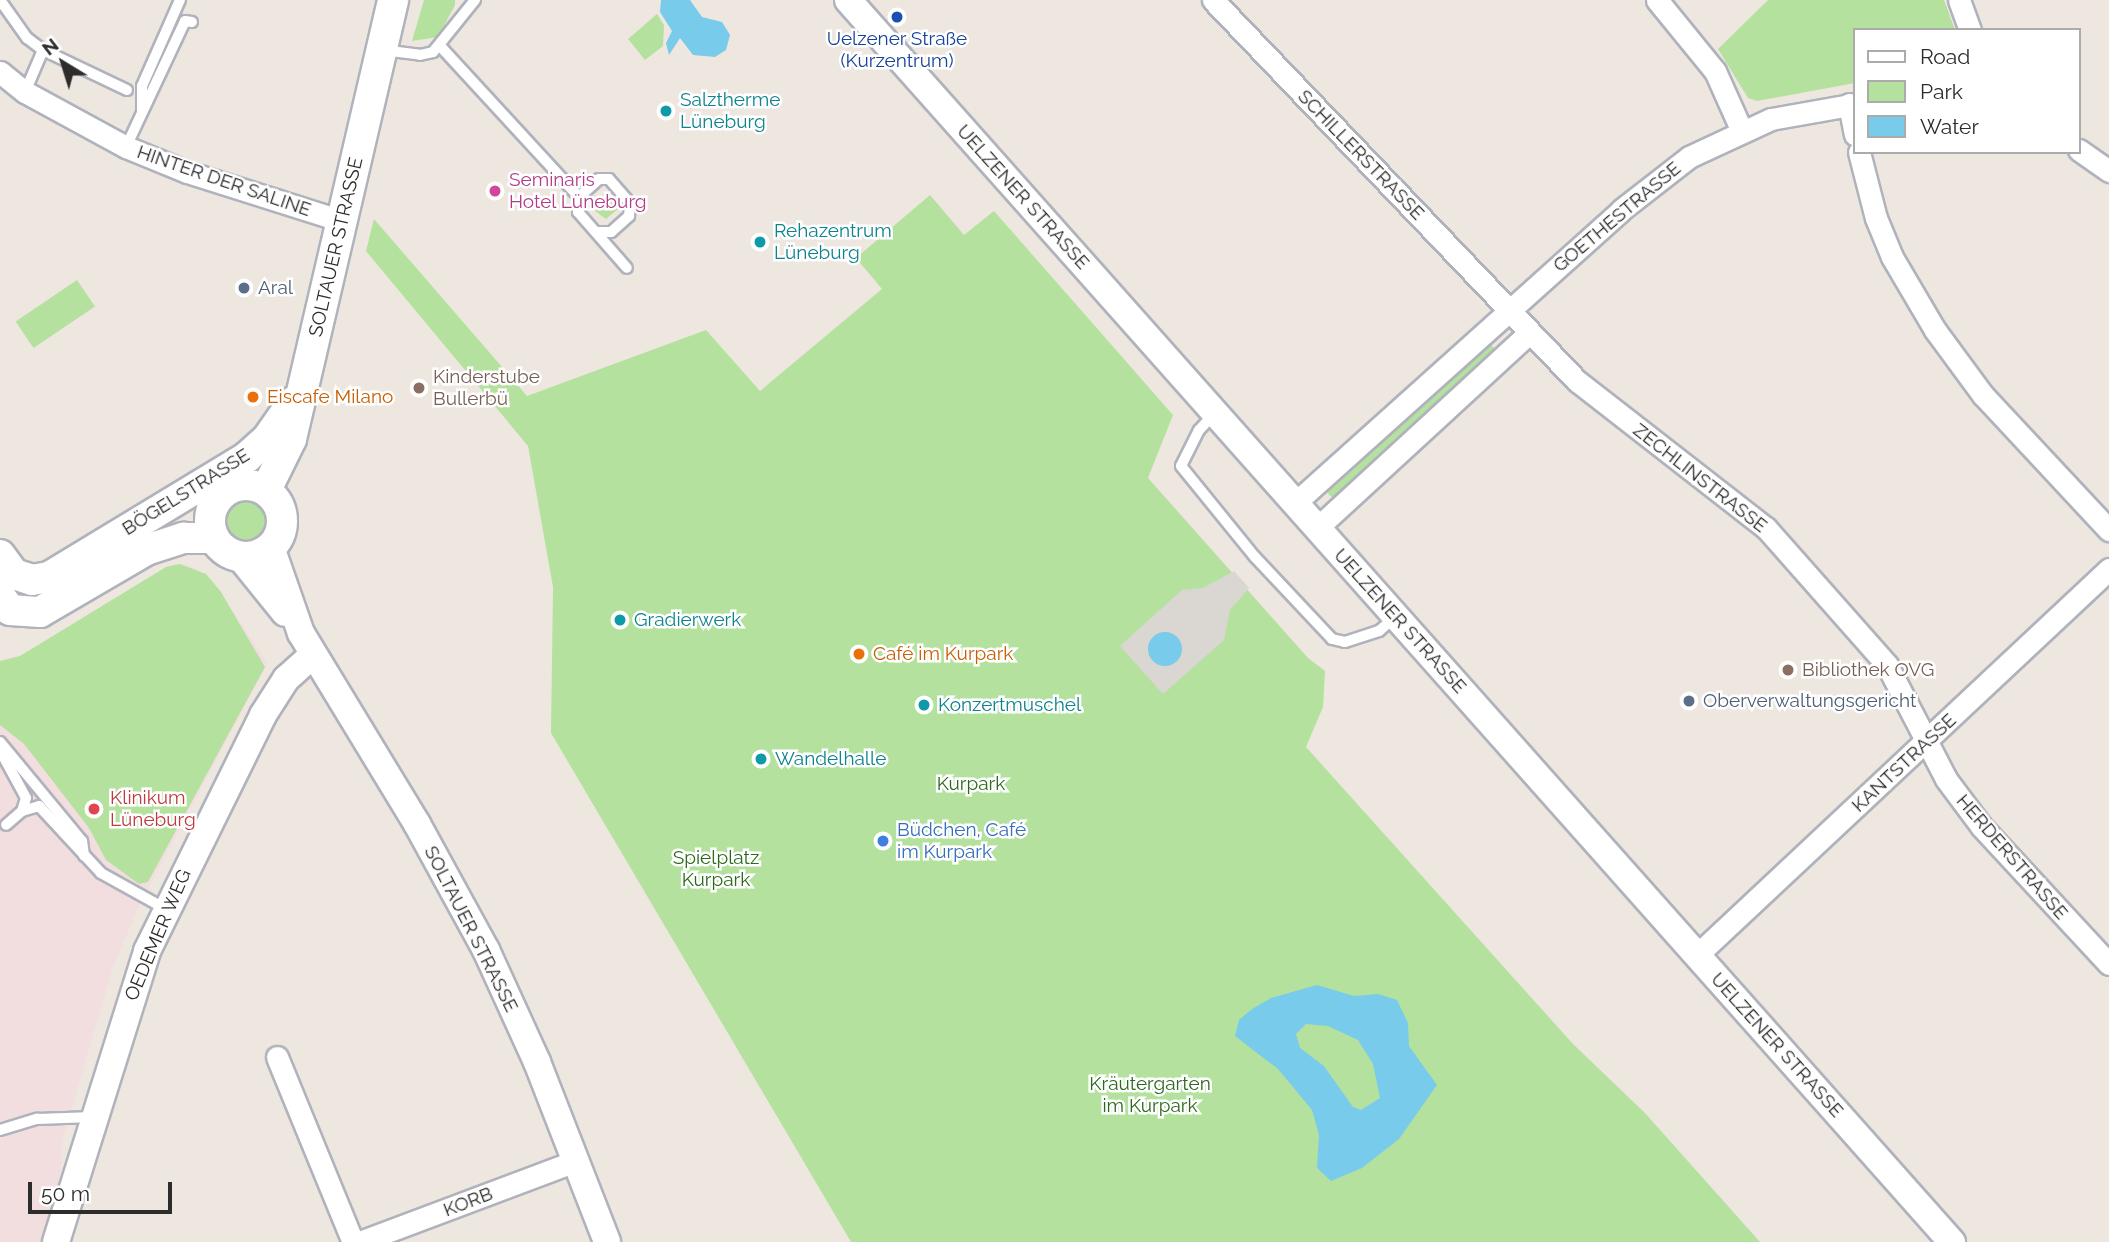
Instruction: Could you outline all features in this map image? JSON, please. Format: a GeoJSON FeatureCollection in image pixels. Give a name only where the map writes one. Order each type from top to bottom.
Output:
{"type":"FeatureCollection","features":[{"type":"Feature","properties":{"kind":"main road","name":"SOLTAUER STRASSE"},"geometry":{"type":"LineString","coordinates":[[266,490],[291,439],[393,0]]}},
{"type":"Feature","properties":{"kind":"main road","name":"BÖGELSTRASSE"},"geometry":{"type":"LineString","coordinates":[[8,592],[32,580],[49,577],[122,537],[247,457],[284,418],[306,376]]}},
{"type":"Feature","properties":{"kind":"main road"},"geometry":{"type":"LineString","coordinates":[[212,526],[218,497],[232,487],[250,484],[266,490],[278,502],[282,518],[280,534],[271,547],[256,556],[239,556]]}},
{"type":"Feature","properties":{"kind":"main road","name":"SOLTAUER STRASSE"},"geometry":{"type":"LineString","coordinates":[[212,526],[239,556]]}},
{"type":"Feature","properties":{"kind":"main road","name":"BÖGELSTRASSE"},"geometry":{"type":"LineString","coordinates":[[122,537],[212,526]]}},
{"type":"Feature","properties":{"kind":"main road","name":"BÖGELSTRASSE"},"geometry":{"type":"LineString","coordinates":[[8,592],[40,612],[164,542],[212,526]]}},
{"type":"Feature","properties":{"kind":"street","name":"UELZENER STRASSE"},"geometry":{"type":"LineString","coordinates":[[848,0],[1952,1242]]}},
{"type":"Feature","properties":{"kind":"street","name":"SCHILLERSTRASSE"},"geometry":{"type":"LineString","coordinates":[[1213,0],[1508,310]]}},
{"type":"Feature","properties":{"kind":"street"},"geometry":{"type":"LineString","coordinates":[[1657,0],[1715,71],[1741,129]]}},
{"type":"Feature","properties":{"kind":"street"},"geometry":{"type":"LineString","coordinates":[[1959,0],[1969,28]]}},
{"type":"Feature","properties":{"kind":"street","name":"HINTER DER SALINE"},"geometry":{"type":"LineString","coordinates":[[0,72],[25,92],[127,147],[187,172],[342,221]]}},
{"type":"Feature","properties":{"kind":"street","name":"GOETHESTRASSE"},"geometry":{"type":"LineString","coordinates":[[1295,503],[1508,310],[1658,180],[1741,129],[1852,104]]}},
{"type":"Feature","properties":{"kind":"street"},"geometry":{"type":"LineString","coordinates":[[1852,104],[1854,124]]}},
{"type":"Feature","properties":{"kind":"street"},"geometry":{"type":"LineString","coordinates":[[2081,151],[2109,171]]}},
{"type":"Feature","properties":{"kind":"street"},"geometry":{"type":"LineString","coordinates":[[1860,154],[1876,218],[1917,304],[1983,395],[2109,530]]}},
{"type":"Feature","properties":{"kind":"street"},"geometry":{"type":"LineString","coordinates":[[1317,528],[1529,333],[1508,310]]}},
{"type":"Feature","properties":{"kind":"street","name":"ZECHLINSTRASSE"},"geometry":{"type":"LineString","coordinates":[[1529,333],[1577,381],[1760,522],[1886,666],[1927,741]]}},
{"type":"Feature","properties":{"kind":"street","name":"SOLTAUER STRASSE"},"geometry":{"type":"LineString","coordinates":[[271,547],[307,644]]}},
{"type":"Feature","properties":{"kind":"street","name":"SOLTAUER STRASSE"},"geometry":{"type":"LineString","coordinates":[[239,556],[307,644],[417,824],[486,950],[607,1242]]}},
{"type":"Feature","properties":{"kind":"street","name":"KANTSTRASSE"},"geometry":{"type":"LineString","coordinates":[[1697,955],[2109,569]]}},
{"type":"Feature","properties":{"kind":"street","name":"OEDEMER WEG"},"geometry":{"type":"LineString","coordinates":[[56,1242],[134,985],[166,909],[263,715],[307,644]]}},
{"type":"Feature","properties":{"kind":"street","name":"HERDERSTRASSE"},"geometry":{"type":"LineString","coordinates":[[1927,741],[1946,779],[1980,826],[2109,964]]}},
{"type":"Feature","properties":{"kind":"street"},"geometry":{"type":"LineString","coordinates":[[277,1057],[353,1242]]}},
{"type":"Feature","properties":{"kind":"street","name":"KORB"},"geometry":{"type":"LineString","coordinates":[[360,1242],[575,1160]]}},
{"type":"Feature","properties":{"kind":"lane"},"geometry":{"type":"LineString","coordinates":[[142,117],[142,86],[180,0]]}},
{"type":"Feature","properties":{"kind":"lane"},"geometry":{"type":"LineString","coordinates":[[381,50],[420,55],[441,47],[475,0]]}},
{"type":"Feature","properties":{"kind":"lane"},"geometry":{"type":"LineString","coordinates":[[0,1],[27,38],[44,51],[127,90]]}},
{"type":"Feature","properties":{"kind":"lane"},"geometry":{"type":"LineString","coordinates":[[127,147],[185,22],[192,22]]}},
{"type":"Feature","properties":{"kind":"lane"},"geometry":{"type":"LineString","coordinates":[[441,47],[579,197]]}},
{"type":"Feature","properties":{"kind":"lane"},"geometry":{"type":"LineString","coordinates":[[25,92],[44,51]]}},
{"type":"Feature","properties":{"kind":"lane"},"geometry":{"type":"LineString","coordinates":[[596,232],[611,232],[629,215],[630,203],[609,179],[599,179],[579,197],[578,212],[627,268]]}},
{"type":"Feature","properties":{"kind":"lane"},"geometry":{"type":"LineString","coordinates":[[1215,413],[1199,430],[1181,466],[1255,557],[1332,639],[1345,642],[1379,631],[1396,617]]}},
{"type":"Feature","properties":{"kind":"lane"},"geometry":{"type":"LineString","coordinates":[[0,742],[82,841],[84,856]]}},
{"type":"Feature","properties":{"kind":"lane"},"geometry":{"type":"LineString","coordinates":[[0,750],[21,783],[26,798],[22,811]]}},
{"type":"Feature","properties":{"kind":"lane"},"geometry":{"type":"LineString","coordinates":[[6,825],[22,811],[39,806],[84,856],[122,888],[166,909]]}},
{"type":"Feature","properties":{"kind":"lane"},"geometry":{"type":"LineString","coordinates":[[0,1130],[37,1119],[93,1117]]}},
{"type":"Feature","properties":{"kind":"shaded area","name":"Klinikum Lüneburg"},"geometry":{"type":"Polygon","coordinates":[[[175,563],[193,567],[212,580],[268,663],[140,904],[113,967],[63,1139],[60,1177],[40,1242],[0,1242],[0,660],[18,657],[175,563]]]}},
{"type":"Feature","properties":{"kind":"shaded area"},"geometry":{"type":"Polygon","coordinates":[[[1234,571],[1249,588],[1230,610],[1224,640],[1163,694],[1120,646],[1182,590],[1203,588],[1234,571]],[[1160,633],[1151,639],[1149,655],[1156,664],[1167,666],[1177,661],[1181,646],[1171,634],[1160,633]]]}},
{"type":"Feature","properties":{"kind":"green space"},"geometry":{"type":"Polygon","coordinates":[[[424,0],[455,0],[455,5],[438,37],[412,41],[424,0]]]}},
{"type":"Feature","properties":{"kind":"green space"},"geometry":{"type":"Polygon","coordinates":[[[1768,0],[1944,0],[1954,28],[1854,28],[1854,83],[1757,101],[1748,98],[1718,49],[1768,0]]]}},
{"type":"Feature","properties":{"kind":"green space"},"geometry":{"type":"Polygon","coordinates":[[[657,14],[664,25],[663,46],[645,60],[628,39],[657,14]]]}},
{"type":"Feature","properties":{"kind":"green space","name":"Kurpark"},"geometry":{"type":"Polygon","coordinates":[[[930,195],[964,235],[994,211],[1173,415],[1148,478],[1308,658],[1325,671],[1323,707],[1306,747],[1573,1044],[1645,1113],[1760,1242],[851,1242],[551,733],[553,587],[528,446],[366,251],[374,219],[527,396],[706,330],[760,391],[882,289],[856,258],[930,195]]]}},
{"type":"Feature","properties":{"kind":"green space"},"geometry":{"type":"Polygon","coordinates":[[[599,196],[604,201],[608,197],[618,209],[606,219],[588,206],[599,196]]]}},
{"type":"Feature","properties":{"kind":"green space"},"geometry":{"type":"Polygon","coordinates":[[[77,280],[95,307],[34,348],[16,321],[77,280]]]}},
{"type":"Feature","properties":{"kind":"green space"},"geometry":{"type":"Polygon","coordinates":[[[1488,342],[1497,351],[1335,499],[1329,495],[1327,488],[1488,342]]]}},
{"type":"Feature","properties":{"kind":"green space"},"geometry":{"type":"Polygon","coordinates":[[[246,500],[261,506],[267,521],[261,536],[246,542],[231,536],[225,521],[231,506],[246,500]]]}},
{"type":"Feature","properties":{"kind":"green space"},"geometry":{"type":"Polygon","coordinates":[[[180,564],[206,574],[221,592],[265,667],[148,882],[139,884],[106,860],[89,828],[24,744],[0,725],[0,661],[20,656],[166,567],[180,564]]]}},
{"type":"Feature","properties":{"kind":"water"},"geometry":{"type":"Polygon","coordinates":[[[661,0],[690,0],[702,17],[722,22],[730,35],[726,50],[715,57],[693,55],[680,38],[669,55],[666,43],[672,31],[660,12],[661,0]]]}},
{"type":"Feature","properties":{"kind":"water"},"geometry":{"type":"Polygon","coordinates":[[[1165,632],[1177,637],[1182,649],[1177,661],[1165,666],[1153,661],[1148,649],[1153,637],[1165,632]]]}},
{"type":"Feature","properties":{"kind":"water"},"geometry":{"type":"Polygon","coordinates":[[[1317,985],[1354,996],[1378,994],[1397,1000],[1408,1023],[1409,1046],[1437,1085],[1399,1139],[1362,1168],[1331,1181],[1317,1168],[1319,1135],[1312,1110],[1278,1069],[1235,1036],[1239,1020],[1271,998],[1317,985]],[[1306,1024],[1296,1034],[1300,1048],[1324,1066],[1353,1107],[1361,1110],[1380,1098],[1373,1064],[1358,1040],[1328,1026],[1306,1024]]]}},
{"type":"Feature","properties":{"kind":"place","name":"Uelzener Straße (Kurzentrum)"},"geometry":{"type":"Point","coordinates":[897,17]}},
{"type":"Feature","properties":{"kind":"place","name":"Salztherme Lüneburg"},"geometry":{"type":"Point","coordinates":[666,111]}},
{"type":"Feature","properties":{"kind":"place","name":"Seminaris Hotel Lüneburg"},"geometry":{"type":"Point","coordinates":[495,191]}},
{"type":"Feature","properties":{"kind":"place","name":"Rehazentrum Lüneburg"},"geometry":{"type":"Point","coordinates":[760,242]}},
{"type":"Feature","properties":{"kind":"place","name":"Aral"},"geometry":{"type":"Point","coordinates":[244,288]}},
{"type":"Feature","properties":{"kind":"place","name":"Kinderstube Bullerbü"},"geometry":{"type":"Point","coordinates":[419,388]}},
{"type":"Feature","properties":{"kind":"place","name":"Eiscafe Milano"},"geometry":{"type":"Point","coordinates":[253,397]}},
{"type":"Feature","properties":{"kind":"place","name":"Gradierwerk"},"geometry":{"type":"Point","coordinates":[620,620]}},
{"type":"Feature","properties":{"kind":"place","name":"Café im Kurpark"},"geometry":{"type":"Point","coordinates":[859,654]}},
{"type":"Feature","properties":{"kind":"place","name":"Bibliothek OVG"},"geometry":{"type":"Point","coordinates":[1788,670]}},
{"type":"Feature","properties":{"kind":"place","name":"Oberverwaltungsgericht"},"geometry":{"type":"Point","coordinates":[1689,701]}},
{"type":"Feature","properties":{"kind":"place","name":"Konzertmuschel"},"geometry":{"type":"Point","coordinates":[924,705]}},
{"type":"Feature","properties":{"kind":"place","name":"Wandelhalle"},"geometry":{"type":"Point","coordinates":[761,759]}},
{"type":"Feature","properties":{"kind":"place","name":"Klinikum Lüneburg"},"geometry":{"type":"Point","coordinates":[94,809]}},
{"type":"Feature","properties":{"kind":"place","name":"Büdchen, Café im Kurpark"},"geometry":{"type":"Point","coordinates":[883,841]}},
{"type":"Feature","properties":{"kind":"park label","name":"Spielplatz Kurpark"},"geometry":{"type":"Point","coordinates":[716,869]}},
{"type":"Feature","properties":{"kind":"park label","name":"Kräutergarten im Kurpark"},"geometry":{"type":"Point","coordinates":[1150,1095]}}]}
